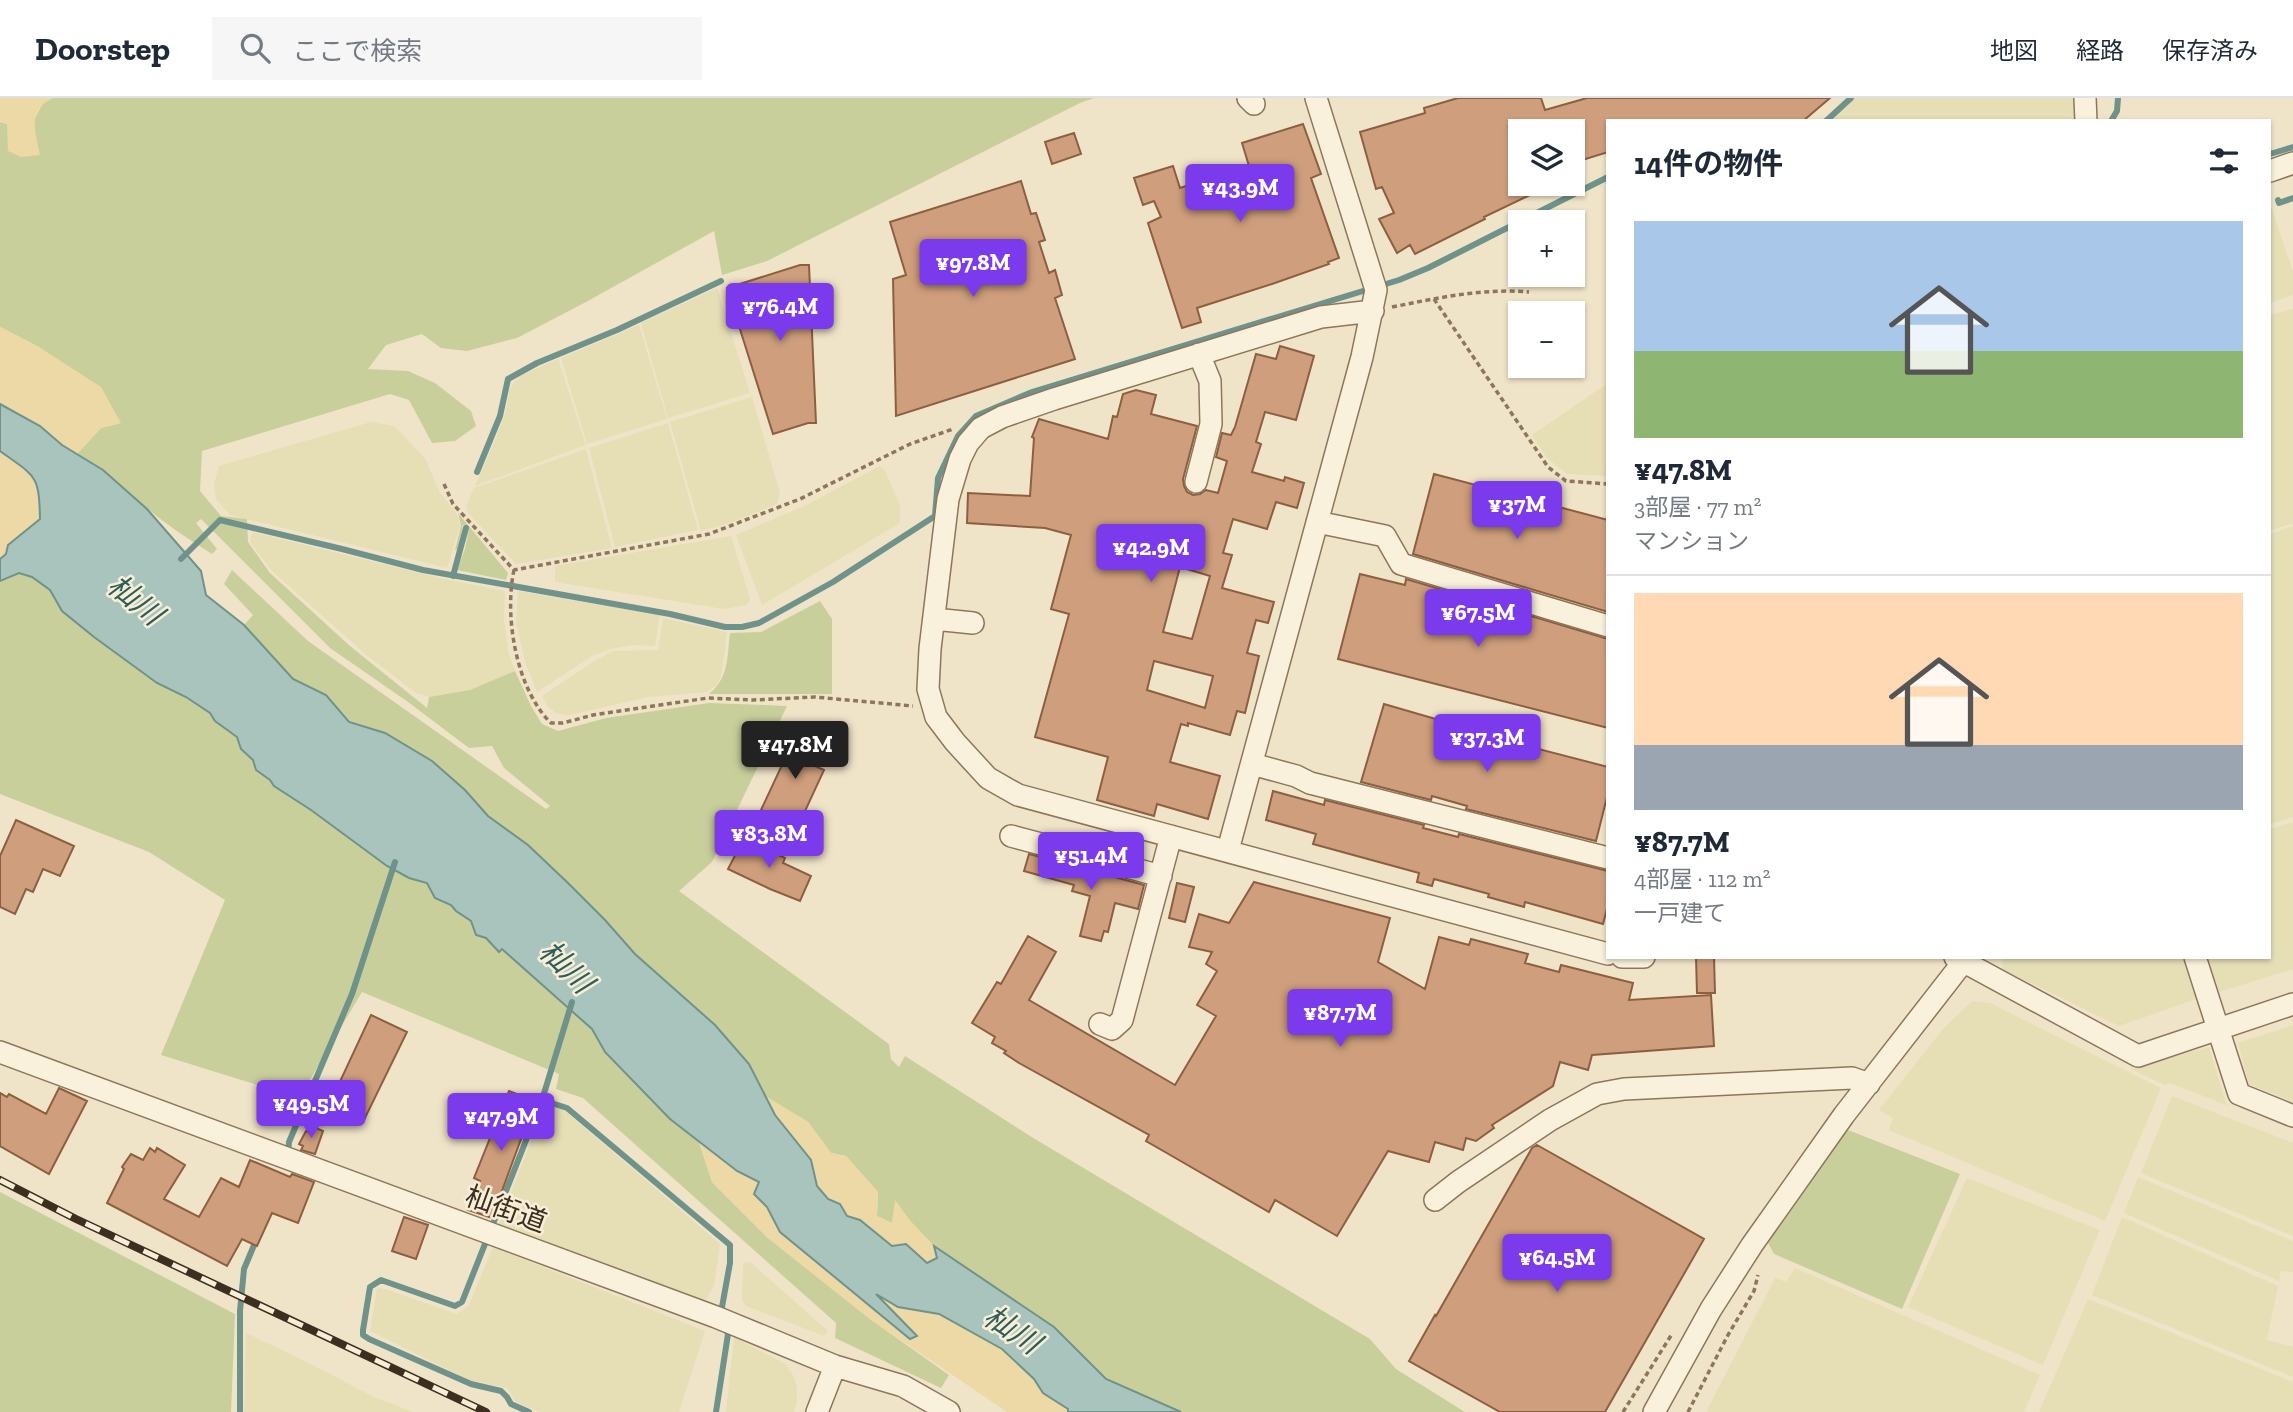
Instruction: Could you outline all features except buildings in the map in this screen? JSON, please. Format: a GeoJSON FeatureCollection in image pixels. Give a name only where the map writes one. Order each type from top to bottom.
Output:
{"type":"FeatureCollection","features":[{"type":"Feature","properties":{"kind":"street"},"geometry":{"type":"LineString","coordinates":[[1228,850],[1317,522],[1375,294],[1316,98]]}},
{"type":"Feature","properties":{"kind":"street"},"geometry":{"type":"LineString","coordinates":[[2085,98],[2086,119]]}},
{"type":"Feature","properties":{"kind":"street"},"geometry":{"type":"LineString","coordinates":[[2271,171],[2293,163]]}},
{"type":"Feature","properties":{"kind":"street"},"geometry":{"type":"LineString","coordinates":[[1375,294],[1321,317],[1054,398],[1002,417],[981,428],[968,443],[960,459],[948,499],[928,689],[936,717],[988,778],[1018,795],[1606,953]]}},
{"type":"Feature","properties":{"kind":"street"},"geometry":{"type":"LineString","coordinates":[[1196,482],[1211,424],[1210,382],[1199,354]]}},
{"type":"Feature","properties":{"kind":"street"},"geometry":{"type":"LineString","coordinates":[[1317,522],[1385,536],[1401,565],[1606,624]]}},
{"type":"Feature","properties":{"kind":"street"},"geometry":{"type":"LineString","coordinates":[[934,619],[973,623]]}},
{"type":"Feature","properties":{"kind":"street"},"geometry":{"type":"LineString","coordinates":[[1252,764],[1310,782],[1606,857]]}},
{"type":"Feature","properties":{"kind":"street"},"geometry":{"type":"LineString","coordinates":[[1011,836],[1161,876]]}},
{"type":"Feature","properties":{"kind":"street"},"geometry":{"type":"LineString","coordinates":[[1100,1024],[1112,1029],[1122,1020],[1171,836]]}},
{"type":"Feature","properties":{"kind":"street"},"geometry":{"type":"LineString","coordinates":[[1654,1412],[1711,1309],[1752,1244],[1961,959],[2138,1056],[2293,1004]]}},
{"type":"Feature","properties":{"kind":"street"},"geometry":{"type":"LineString","coordinates":[[2196,959],[2239,1094],[2293,1116]]}},
{"type":"Feature","properties":{"kind":"street","name":"杣街道"},"geometry":{"type":"LineString","coordinates":[[0,1052],[716,1317],[835,1366],[903,1386],[949,1412]]}},
{"type":"Feature","properties":{"kind":"street"},"geometry":{"type":"LineString","coordinates":[[1435,1200],[1523,1138],[1597,1094],[1624,1089],[1797,1080],[1852,1078],[1869,1084]]}},
{"type":"Feature","properties":{"kind":"street"},"geometry":{"type":"LineString","coordinates":[[817,1412],[835,1366]]}},
{"type":"Feature","properties":{"kind":"path"},"geometry":{"type":"LineString","coordinates":[[1411,303],[1468,292],[1501,289],[1529,292]]}},
{"type":"Feature","properties":{"kind":"path"},"geometry":{"type":"LineString","coordinates":[[1434,299],[1549,467],[1566,481],[1606,484]]}},
{"type":"Feature","properties":{"kind":"path"},"geometry":{"type":"LineString","coordinates":[[514,570],[709,534],[800,499],[910,444],[957,428]]}},
{"type":"Feature","properties":{"kind":"path"},"geometry":{"type":"LineString","coordinates":[[444,484],[453,504],[514,570]]}},
{"type":"Feature","properties":{"kind":"path"},"geometry":{"type":"LineString","coordinates":[[514,570],[510,591],[517,658],[529,691],[541,713],[551,723],[708,698],[753,700],[815,697],[902,706],[933,705]]}},
{"type":"Feature","properties":{"kind":"shaded area"},"geometry":{"type":"Polygon","coordinates":[[[1854,98],[2074,98],[2074,119],[1831,119],[1854,98]]]}},
{"type":"Feature","properties":{"kind":"shaded area"},"geometry":{"type":"Polygon","coordinates":[[[2271,207],[2293,272],[2293,295],[2271,303],[2271,207]]]}},
{"type":"Feature","properties":{"kind":"shaded area"},"geometry":{"type":"Polygon","coordinates":[[[717,288],[750,393],[668,418],[641,323],[717,288]]]}},
{"type":"Feature","properties":{"kind":"shaded area"},"geometry":{"type":"Polygon","coordinates":[[[2293,309],[2293,523],[2271,531],[2271,315],[2293,309]]]}},
{"type":"Feature","properties":{"kind":"shaded area"},"geometry":{"type":"Polygon","coordinates":[[[639,325],[667,419],[587,444],[561,358],[639,325]]]}},
{"type":"Feature","properties":{"kind":"shaded area"},"geometry":{"type":"Polygon","coordinates":[[[558,359],[586,445],[475,486],[498,433],[506,411],[509,391],[515,381],[522,375],[558,359]]]}},
{"type":"Feature","properties":{"kind":"shaded area"},"geometry":{"type":"Polygon","coordinates":[[[1606,384],[1606,476],[1567,474],[1547,458],[1532,435],[1606,384]]]}},
{"type":"Feature","properties":{"kind":"shaded area"},"geometry":{"type":"Polygon","coordinates":[[[752,397],[780,493],[777,504],[730,523],[701,531],[670,422],[752,397]]]}},
{"type":"Feature","properties":{"kind":"shaded area"},"geometry":{"type":"Polygon","coordinates":[[[371,422],[394,426],[407,439],[426,460],[440,493],[457,514],[460,526],[447,568],[230,515],[216,499],[214,484],[219,466],[371,422]]]}},
{"type":"Feature","properties":{"kind":"shaded area"},"geometry":{"type":"Polygon","coordinates":[[[668,423],[698,530],[615,547],[589,448],[668,423]]]}},
{"type":"Feature","properties":{"kind":"shaded area"},"geometry":{"type":"Polygon","coordinates":[[[586,449],[612,548],[516,564],[468,513],[466,506],[474,488],[586,449]]]}},
{"type":"Feature","properties":{"kind":"shaded area"},"geometry":{"type":"Polygon","coordinates":[[[880,466],[885,471],[900,505],[900,523],[762,605],[736,535],[804,506],[880,466]]]}},
{"type":"Feature","properties":{"kind":"shaded area"},"geometry":{"type":"Polygon","coordinates":[[[2293,526],[2293,817],[2271,824],[2271,534],[2293,526]]]}},
{"type":"Feature","properties":{"kind":"shaded area"},"geometry":{"type":"Polygon","coordinates":[[[252,532],[440,578],[505,591],[504,621],[509,655],[515,671],[470,690],[429,697],[416,693],[364,653],[271,570],[250,542],[252,532]]]}},
{"type":"Feature","properties":{"kind":"shaded area"},"geometry":{"type":"Polygon","coordinates":[[[731,536],[750,599],[747,605],[724,609],[555,582],[555,566],[731,536]]]}},
{"type":"Feature","properties":{"kind":"shaded area"},"geometry":{"type":"Polygon","coordinates":[[[518,591],[660,615],[655,646],[633,645],[592,656],[537,692],[525,662],[516,622],[518,591]]]}},
{"type":"Feature","properties":{"kind":"shaded area"},"geometry":{"type":"Polygon","coordinates":[[[663,618],[727,632],[722,672],[717,685],[707,692],[649,697],[569,715],[558,714],[549,708],[542,696],[613,651],[658,650],[663,618]]]}},
{"type":"Feature","properties":{"kind":"shaded area"},"geometry":{"type":"Polygon","coordinates":[[[2293,822],[2293,969],[2219,992],[2208,959],[2271,959],[2271,829],[2293,822]]]}},
{"type":"Feature","properties":{"kind":"shaded area"},"geometry":{"type":"Polygon","coordinates":[[[2003,959],[2183,959],[2196,999],[2119,1026],[2002,969],[2003,959]]]}},
{"type":"Feature","properties":{"kind":"shaded area"},"geometry":{"type":"Polygon","coordinates":[[[1972,1001],[1990,1003],[2161,1088],[2105,1221],[1889,1130],[1893,1118],[1879,1110],[1943,1029],[1972,1001]]]}},
{"type":"Feature","properties":{"kind":"shaded area"},"geometry":{"type":"Polygon","coordinates":[[[2293,1025],[2293,1102],[2249,1084],[2238,1043],[2293,1025]]]}},
{"type":"Feature","properties":{"kind":"shaded area"},"geometry":{"type":"Polygon","coordinates":[[[2209,1047],[2229,1106],[2170,1083],[2165,1085],[2131,1069],[2209,1047]]]}},
{"type":"Feature","properties":{"kind":"shaded area"},"geometry":{"type":"Polygon","coordinates":[[[2172,1096],[2293,1143],[2293,1236],[2141,1173],[2172,1096]]]}},
{"type":"Feature","properties":{"kind":"shaded area"},"geometry":{"type":"Polygon","coordinates":[[[545,1105],[565,1111],[720,1244],[714,1286],[704,1303],[498,1226],[545,1105]]]}},
{"type":"Feature","properties":{"kind":"shaded area"},"geometry":{"type":"Polygon","coordinates":[[[2138,1177],[2293,1241],[2293,1272],[2281,1271],[2279,1281],[2124,1213],[2138,1177]]]}},
{"type":"Feature","properties":{"kind":"shaded area"},"geometry":{"type":"Polygon","coordinates":[[[1967,1178],[2100,1230],[2043,1365],[1908,1307],[1967,1178]]]}},
{"type":"Feature","properties":{"kind":"shaded area"},"geometry":{"type":"Polygon","coordinates":[[[2122,1217],[2278,1286],[2267,1340],[2293,1347],[2293,1377],[2092,1295],[2122,1217]]]}},
{"type":"Feature","properties":{"kind":"shaded area"},"geometry":{"type":"Polygon","coordinates":[[[493,1247],[705,1331],[679,1412],[540,1412],[516,1402],[507,1388],[469,1380],[370,1331],[377,1288],[457,1314],[469,1305],[493,1247]]]}},
{"type":"Feature","properties":{"kind":"shaded area"},"geometry":{"type":"Polygon","coordinates":[[[750,1262],[828,1331],[824,1336],[746,1306],[742,1300],[743,1263],[750,1262]]]}},
{"type":"Feature","properties":{"kind":"shaded area"},"geometry":{"type":"Polygon","coordinates":[[[1795,1268],[2040,1375],[2024,1412],[1706,1412],[1775,1278],[1786,1282],[1795,1268]]]}},
{"type":"Feature","properties":{"kind":"shaded area"},"geometry":{"type":"Polygon","coordinates":[[[2088,1299],[2293,1382],[2293,1412],[2039,1412],[2088,1299]]]}},
{"type":"Feature","properties":{"kind":"shaded area"},"geometry":{"type":"Polygon","coordinates":[[[246,1333],[374,1397],[413,1412],[244,1412],[246,1333]]]}},
{"type":"Feature","properties":{"kind":"shaded area"},"geometry":{"type":"Polygon","coordinates":[[[734,1337],[785,1364],[793,1375],[797,1388],[794,1412],[726,1412],[734,1337]]]}},
{"type":"Feature","properties":{"kind":"green space"},"geometry":{"type":"Polygon","coordinates":[[[53,98],[1094,98],[767,261],[722,275],[714,231],[517,338],[467,351],[441,348],[422,334],[386,345],[368,369],[408,371],[435,383],[471,411],[476,426],[455,441],[432,443],[409,400],[390,394],[202,451],[200,491],[221,516],[247,519],[248,542],[270,573],[350,646],[427,708],[429,697],[470,690],[515,671],[542,724],[558,731],[606,718],[709,703],[787,706],[712,862],[679,891],[889,1044],[891,1059],[899,1067],[905,1056],[1030,1136],[1370,1339],[1396,1369],[1465,1412],[1181,1412],[1106,1379],[1054,1327],[934,1246],[896,1202],[892,1223],[877,1216],[878,1192],[846,1156],[831,1153],[808,1122],[765,1096],[749,1064],[715,1025],[635,954],[605,920],[528,845],[488,816],[465,790],[385,733],[349,722],[326,695],[293,679],[244,625],[253,615],[224,584],[232,570],[308,641],[546,809],[550,806],[504,768],[492,746],[469,748],[330,648],[201,519],[196,523],[217,549],[212,554],[163,521],[77,454],[101,428],[120,423],[39,347],[0,327],[0,122],[33,122],[43,103],[53,98]]]}},
{"type":"Feature","properties":{"kind":"green space"},"geometry":{"type":"Polygon","coordinates":[[[458,513],[508,573],[506,580],[457,570],[469,529],[463,525],[458,549],[455,550],[461,526],[458,513]]]}},
{"type":"Feature","properties":{"kind":"green space"},"geometry":{"type":"Polygon","coordinates":[[[19,573],[32,577],[50,590],[62,611],[129,663],[157,683],[187,697],[210,713],[215,721],[237,737],[241,749],[253,760],[256,770],[275,786],[387,866],[409,878],[428,883],[435,898],[451,905],[471,921],[476,935],[486,938],[499,952],[502,949],[592,1029],[605,1052],[670,1119],[699,1142],[712,1182],[768,1238],[870,1319],[949,1375],[941,1388],[835,1338],[836,1323],[583,1098],[556,1089],[559,1074],[362,992],[299,1098],[161,1055],[225,900],[149,852],[0,794],[0,581],[19,573]]]}},
{"type":"Feature","properties":{"kind":"green space"},"geometry":{"type":"Polygon","coordinates":[[[820,601],[832,619],[832,694],[709,694],[724,674],[730,633],[761,632],[820,601]]]}},
{"type":"Feature","properties":{"kind":"green space"},"geometry":{"type":"Polygon","coordinates":[[[1848,1130],[1960,1174],[1902,1309],[1774,1254],[1767,1241],[1837,1141],[1848,1130]]]}},
{"type":"Feature","properties":{"kind":"green space"},"geometry":{"type":"Polygon","coordinates":[[[0,1192],[235,1314],[231,1412],[0,1412],[0,1192]]]}},
{"type":"Feature","properties":{"kind":"sand"},"geometry":{"type":"Polygon","coordinates":[[[0,98],[53,98],[39,109],[36,115],[35,130],[40,155],[21,157],[8,151],[7,124],[0,121],[0,98]]]}},
{"type":"Feature","properties":{"kind":"sand"},"geometry":{"type":"Polygon","coordinates":[[[0,327],[39,347],[101,387],[121,423],[101,428],[77,454],[40,426],[0,404],[0,327]]]}},
{"type":"Feature","properties":{"kind":"sand"},"geometry":{"type":"Polygon","coordinates":[[[0,451],[33,478],[38,493],[40,519],[8,545],[6,554],[0,559],[0,451]]]}},
{"type":"Feature","properties":{"kind":"sand"},"geometry":{"type":"Polygon","coordinates":[[[765,1096],[808,1122],[831,1153],[846,1156],[878,1192],[877,1216],[892,1223],[895,1200],[934,1246],[937,1258],[927,1263],[906,1244],[893,1246],[860,1220],[847,1216],[840,1204],[828,1199],[817,1186],[811,1159],[775,1115],[765,1096]]]}},
{"type":"Feature","properties":{"kind":"sand"},"geometry":{"type":"Polygon","coordinates":[[[699,1142],[737,1171],[759,1183],[754,1194],[767,1207],[780,1233],[910,1338],[916,1336],[873,1292],[920,1310],[939,1314],[1002,1349],[1034,1379],[1043,1393],[1068,1409],[1068,1412],[1007,1412],[870,1319],[768,1238],[712,1182],[699,1142]]]}},
{"type":"Feature","properties":{"kind":"water","name":"杣川"},"geometry":{"type":"Polygon","coordinates":[[[0,404],[40,426],[62,445],[103,470],[147,509],[201,571],[206,595],[244,625],[293,679],[326,695],[349,722],[385,733],[432,761],[465,790],[488,816],[528,845],[568,883],[635,954],[715,1025],[749,1064],[775,1115],[811,1160],[817,1186],[828,1199],[840,1204],[847,1216],[860,1220],[892,1246],[906,1244],[927,1263],[937,1258],[934,1246],[1054,1327],[1106,1379],[1181,1412],[1068,1412],[1068,1409],[1043,1393],[1034,1379],[1002,1349],[939,1314],[898,1307],[876,1294],[917,1336],[910,1339],[780,1232],[767,1207],[754,1194],[759,1182],[737,1171],[670,1119],[605,1052],[592,1029],[502,949],[499,952],[486,938],[476,935],[471,921],[451,905],[435,898],[427,883],[409,878],[387,866],[274,786],[256,770],[253,760],[241,749],[237,737],[215,721],[210,713],[186,697],[157,683],[94,637],[62,611],[50,590],[32,577],[19,573],[0,581],[0,559],[6,554],[8,545],[40,519],[38,493],[33,478],[0,451],[0,404]]]}},
{"type":"Feature","properties":{"kind":"waterway"},"geometry":{"type":"LineString","coordinates":[[1828,119],[1851,98]]}},
{"type":"Feature","properties":{"kind":"waterway"},"geometry":{"type":"LineString","coordinates":[[2112,119],[2117,111],[2118,98]]}},
{"type":"Feature","properties":{"kind":"waterway"},"geometry":{"type":"LineString","coordinates":[[2271,154],[2293,147]]}},
{"type":"Feature","properties":{"kind":"waterway"},"geometry":{"type":"LineString","coordinates":[[181,559],[220,520],[423,570],[670,614],[725,627],[759,623],[833,582],[935,516],[938,478],[958,436],[976,416],[1032,392],[1399,280],[1606,178]]}},
{"type":"Feature","properties":{"kind":"waterway"},"geometry":{"type":"LineString","coordinates":[[2278,200],[2279,203],[2293,198]]}},
{"type":"Feature","properties":{"kind":"waterway"},"geometry":{"type":"LineString","coordinates":[[477,472],[500,416],[508,379],[537,363],[617,330],[721,281]]}},
{"type":"Feature","properties":{"kind":"waterway"},"geometry":{"type":"LineString","coordinates":[[453,576],[466,528]]}},
{"type":"Feature","properties":{"kind":"waterway"},"geometry":{"type":"LineString","coordinates":[[288,1153],[289,1142],[352,994],[395,862]]}},
{"type":"Feature","properties":{"kind":"waterway","name":"杣川"},"geometry":{"type":"LineString","coordinates":[[529,1412],[511,1404],[501,1391],[471,1384],[369,1339],[363,1335],[363,1330],[370,1287],[381,1280],[455,1306],[462,1302],[542,1100],[572,1002]]}},
{"type":"Feature","properties":{"kind":"waterway"},"geometry":{"type":"LineString","coordinates":[[542,1100],[567,1108],[730,1245],[723,1313]]}},
{"type":"Feature","properties":{"kind":"waterway"},"geometry":{"type":"LineString","coordinates":[[240,1412],[240,1311],[244,1269],[257,1238]]}},
{"type":"Feature","properties":{"kind":"waterway"},"geometry":{"type":"LineString","coordinates":[[716,1412],[728,1334],[726,1328]]}},
{"type":"Feature","properties":{"kind":"railway"},"geometry":{"type":"LineString","coordinates":[[0,1180],[76,1219],[486,1412]]}}]}
